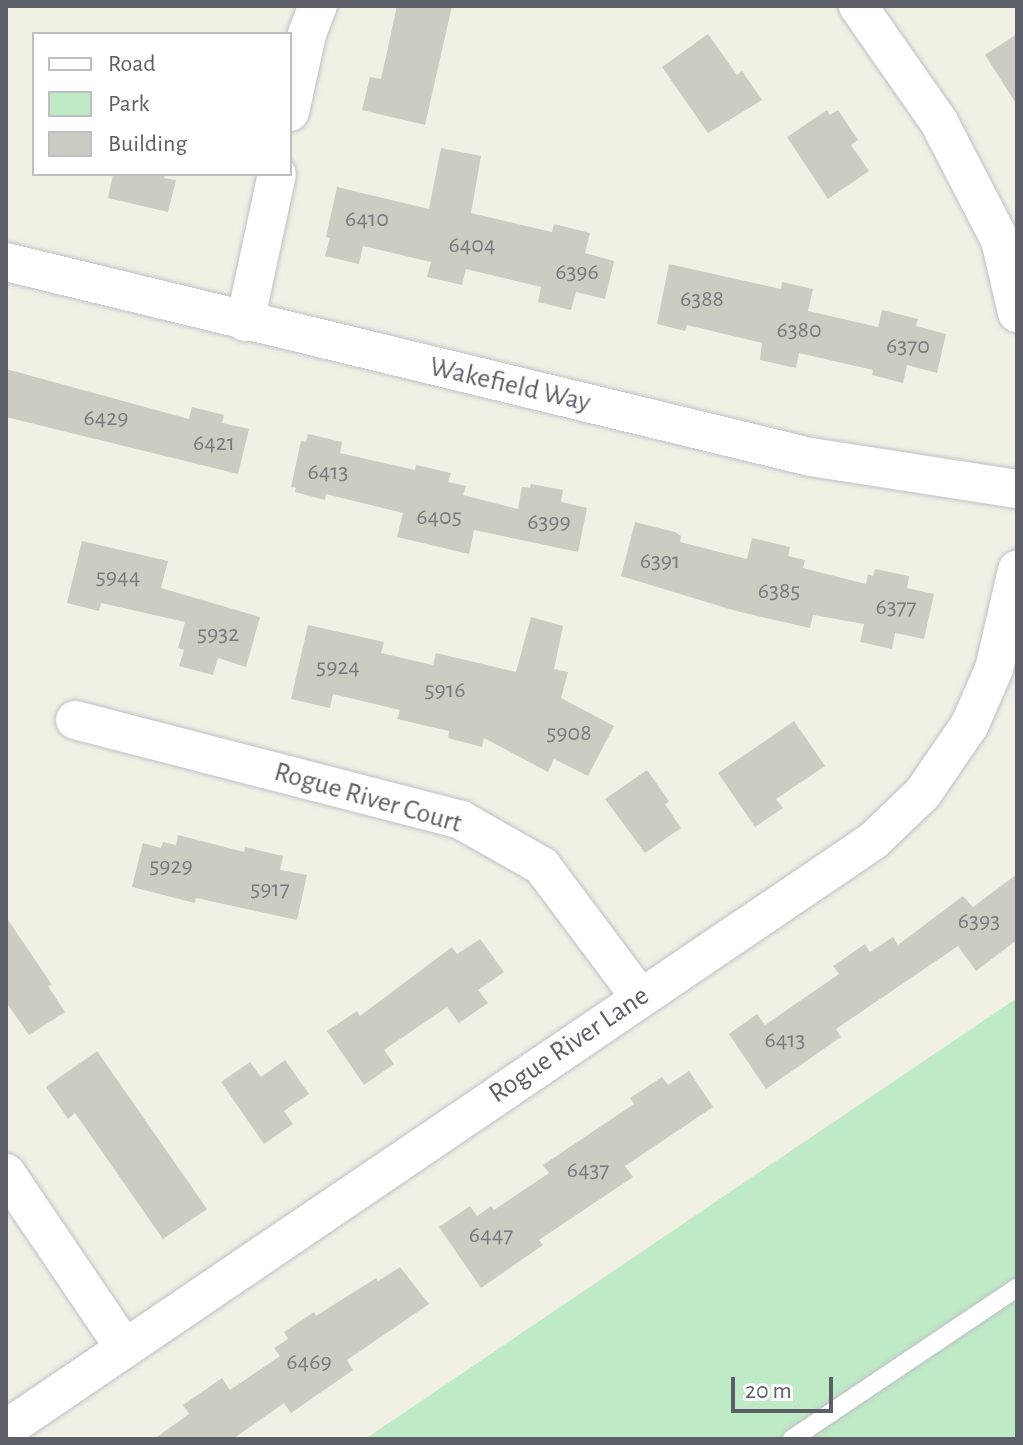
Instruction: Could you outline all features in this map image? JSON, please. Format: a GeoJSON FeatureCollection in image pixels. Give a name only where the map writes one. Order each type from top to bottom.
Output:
{"type":"FeatureCollection","features":[{"type":"Feature","properties":{"kind":"street"},"geometry":{"type":"LineString","coordinates":[[292,103],[307,34],[318,6]]}},
{"type":"Feature","properties":{"kind":"street"},"geometry":{"type":"LineString","coordinates":[[858,6],[939,122],[1000,240],[1017,313]]}},
{"type":"Feature","properties":{"kind":"street"},"geometry":{"type":"LineString","coordinates":[[245,322],[277,176]]}},
{"type":"Feature","properties":{"kind":"street","name":"Wakefield Way"},"geometry":{"type":"LineString","coordinates":[[6,262],[810,457],[1017,489]]}},
{"type":"Feature","properties":{"kind":"street","name":"Rogue River Lane"},"geometry":{"type":"LineString","coordinates":[[6,1429],[873,841],[923,793],[970,724],[994,669],[1017,570]]}},
{"type":"Feature","properties":{"kind":"street","name":"Rogue River Court"},"geometry":{"type":"LineString","coordinates":[[75,720],[461,820],[542,866],[640,997]]}},
{"type":"Feature","properties":{"kind":"street"},"geometry":{"type":"LineString","coordinates":[[6,1173],[124,1347]]}},
{"type":"Feature","properties":{"kind":"lane"},"geometry":{"type":"LineString","coordinates":[[792,1439],[1017,1288]]}},
{"type":"Feature","properties":{"kind":"green space"},"geometry":{"type":"Polygon","coordinates":[[[1017,998],[1017,1439],[365,1439],[1017,998]]]}},
{"type":"Feature","properties":{"kind":"building"},"geometry":{"type":"Polygon","coordinates":[[[397,6],[452,6],[425,125],[362,110],[370,77],[381,79],[397,6]]]}},
{"type":"Feature","properties":{"kind":"building"},"geometry":{"type":"Polygon","coordinates":[[[708,34],[737,75],[742,71],[762,100],[708,133],[662,67],[708,34]]]}},
{"type":"Feature","properties":{"kind":"building"},"geometry":{"type":"Polygon","coordinates":[[[1017,34],[1017,105],[985,55],[1017,34]]]}},
{"type":"Feature","properties":{"kind":"building"},"geometry":{"type":"Polygon","coordinates":[[[827,110],[830,115],[838,110],[858,140],[851,145],[869,171],[828,199],[787,137],[827,110]]]}},
{"type":"Feature","properties":{"kind":"building"},"geometry":{"type":"Polygon","coordinates":[[[441,148],[481,156],[471,213],[552,232],[554,224],[590,233],[585,253],[614,261],[605,299],[576,292],[571,310],[538,302],[541,287],[466,269],[462,285],[427,277],[431,262],[363,246],[359,264],[325,256],[337,187],[429,209],[441,148]]]}},
{"type":"Feature","properties":{"kind":"building"},"geometry":{"type":"Polygon","coordinates":[[[113,176],[164,176],[176,180],[168,212],[108,198],[113,176]]]}},
{"type":"Feature","properties":{"kind":"building"},"geometry":{"type":"Polygon","coordinates":[[[669,264],[781,289],[782,282],[813,289],[808,311],[878,327],[882,310],[918,319],[916,326],[946,334],[937,373],[907,365],[903,383],[872,375],[873,370],[799,353],[796,368],[760,360],[762,343],[687,325],[685,331],[657,324],[669,264]]]}},
{"type":"Feature","properties":{"kind":"building"},"geometry":{"type":"Polygon","coordinates":[[[6,369],[189,419],[192,407],[224,415],[222,423],[249,429],[238,474],[6,417],[6,369]]]}},
{"type":"Feature","properties":{"kind":"building"},"geometry":{"type":"Polygon","coordinates":[[[308,434],[342,442],[340,453],[415,470],[416,465],[451,473],[448,482],[466,486],[463,495],[518,509],[522,487],[530,488],[531,484],[563,490],[561,502],[587,508],[578,552],[474,530],[469,554],[397,537],[403,513],[326,494],[325,500],[295,492],[296,488],[291,487],[301,441],[306,442],[308,434]]]}},
{"type":"Feature","properties":{"kind":"building"},"geometry":{"type":"Polygon","coordinates":[[[635,522],[675,532],[681,536],[680,542],[747,559],[752,538],[790,547],[788,556],[805,560],[803,568],[866,584],[868,574],[873,576],[875,569],[909,576],[907,588],[934,594],[924,639],[895,633],[892,649],[860,642],[864,624],[813,615],[810,628],[736,611],[621,576],[635,522]]]}},
{"type":"Feature","properties":{"kind":"building"},"geometry":{"type":"Polygon","coordinates":[[[82,541],[168,561],[161,588],[260,617],[246,667],[218,658],[213,675],[179,666],[184,650],[178,648],[185,622],[101,603],[99,611],[67,603],[82,541]]]}},
{"type":"Feature","properties":{"kind":"building"},"geometry":{"type":"Polygon","coordinates":[[[531,617],[563,626],[554,669],[568,672],[561,698],[614,726],[588,776],[554,759],[548,772],[484,738],[482,747],[448,738],[449,731],[397,719],[400,710],[333,694],[330,708],[291,699],[308,625],[384,642],[381,653],[433,665],[436,653],[516,672],[531,617]]]}},
{"type":"Feature","properties":{"kind":"building"},"geometry":{"type":"Polygon","coordinates":[[[794,721],[825,766],[776,799],[783,808],[755,827],[718,773],[794,721]]]}},
{"type":"Feature","properties":{"kind":"building"},"geometry":{"type":"Polygon","coordinates":[[[647,770],[669,801],[665,804],[681,828],[645,853],[605,799],[647,770]]]}},
{"type":"Feature","properties":{"kind":"building"},"geometry":{"type":"Polygon","coordinates":[[[178,835],[244,852],[245,847],[283,856],[280,870],[307,875],[297,920],[196,898],[195,903],[132,887],[143,843],[161,848],[163,842],[176,845],[178,835]]]}},
{"type":"Feature","properties":{"kind":"building"},"geometry":{"type":"Polygon","coordinates":[[[1017,874],[1017,940],[976,971],[958,946],[836,1029],[841,1037],[766,1089],[729,1034],[757,1014],[765,1025],[839,974],[833,966],[865,944],[870,952],[893,937],[898,945],[963,896],[973,907],[1017,874]]]}},
{"type":"Feature","properties":{"kind":"building"},"geometry":{"type":"Polygon","coordinates":[[[6,917],[52,985],[48,986],[65,1012],[29,1035],[6,1002],[6,917]]]}},
{"type":"Feature","properties":{"kind":"building"},"geometry":{"type":"Polygon","coordinates":[[[480,939],[504,972],[478,990],[488,1003],[459,1023],[447,1007],[384,1050],[394,1064],[364,1085],[327,1031],[357,1011],[360,1016],[452,947],[457,954],[480,939]]]}},
{"type":"Feature","properties":{"kind":"building"},"geometry":{"type":"Polygon","coordinates":[[[97,1051],[207,1209],[163,1239],[75,1113],[68,1119],[46,1087],[97,1051]]]}},
{"type":"Feature","properties":{"kind":"building"},"geometry":{"type":"Polygon","coordinates":[[[285,1060],[309,1094],[284,1111],[293,1124],[264,1144],[221,1082],[250,1062],[261,1077],[285,1060]]]}},
{"type":"Feature","properties":{"kind":"building"},"geometry":{"type":"Polygon","coordinates":[[[689,1071],[713,1107],[625,1166],[633,1177],[539,1240],[543,1245],[481,1288],[439,1227],[470,1206],[477,1216],[491,1206],[494,1210],[549,1173],[543,1165],[634,1104],[630,1098],[662,1077],[668,1085],[689,1071]]]}},
{"type":"Feature","properties":{"kind":"building"},"geometry":{"type":"Polygon","coordinates":[[[400,1267],[429,1304],[347,1360],[353,1370],[291,1413],[284,1403],[233,1439],[154,1439],[189,1414],[183,1405],[222,1378],[230,1390],[280,1356],[274,1348],[288,1339],[284,1332],[314,1312],[316,1316],[376,1278],[378,1281],[400,1267]]]}}]}
